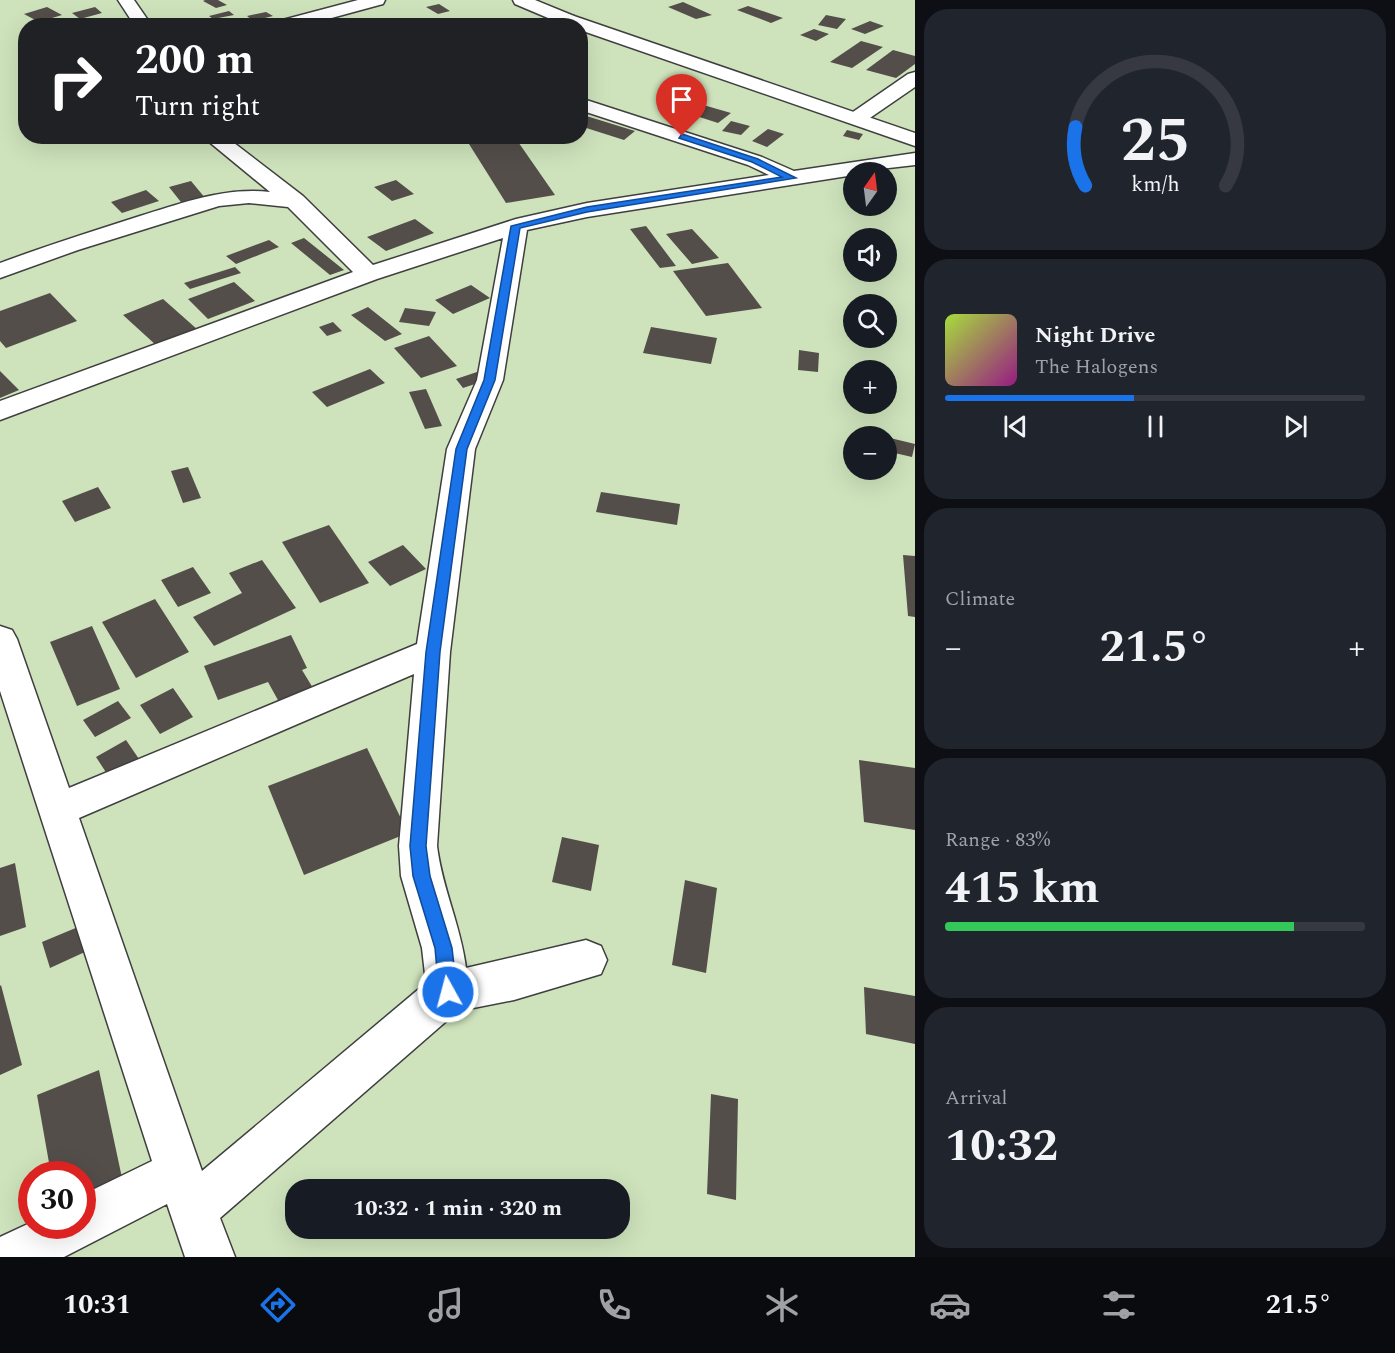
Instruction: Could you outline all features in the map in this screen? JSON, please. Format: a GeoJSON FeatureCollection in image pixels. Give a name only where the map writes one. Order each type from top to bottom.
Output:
{"type":"FeatureCollection","features":[{"type":"Feature","properties":{"kind":"street"},"geometry":{"type":"LineString","coordinates":[[126,0],[138,18]]}},
{"type":"Feature","properties":{"kind":"street"},"geometry":{"type":"LineString","coordinates":[[311,18],[377,0]]}},
{"type":"Feature","properties":{"kind":"street"},"geometry":{"type":"LineString","coordinates":[[521,0],[552,18]]}},
{"type":"Feature","properties":{"kind":"street"},"geometry":{"type":"LineString","coordinates":[[588,32],[857,118],[915,140]]}},
{"type":"Feature","properties":{"kind":"street"},"geometry":{"type":"LineString","coordinates":[[857,118],[915,78]]}},
{"type":"Feature","properties":{"kind":"street"},"geometry":{"type":"LineString","coordinates":[[588,107],[755,160],[791,178]]}},
{"type":"Feature","properties":{"kind":"street"},"geometry":{"type":"LineString","coordinates":[[222,144],[295,201],[369,274]]}},
{"type":"Feature","properties":{"kind":"street"},"geometry":{"type":"LineString","coordinates":[[0,439],[11,407],[369,274],[516,226],[587,210],[915,159]]}},
{"type":"Feature","properties":{"kind":"street"},"geometry":{"type":"LineString","coordinates":[[0,271],[70,245],[216,200],[249,196],[295,201]]}},
{"type":"Feature","properties":{"kind":"street"},"geometry":{"type":"LineString","coordinates":[[448,992],[443,948],[422,876],[418,846],[433,652],[461,449],[490,380],[516,226]]}},
{"type":"Feature","properties":{"kind":"street"},"geometry":{"type":"LineString","coordinates":[[0,639],[210,1257]]}},
{"type":"Feature","properties":{"kind":"street"},"geometry":{"type":"LineString","coordinates":[[58,810],[433,652]]}},
{"type":"Feature","properties":{"kind":"street"},"geometry":{"type":"LineString","coordinates":[[96,1217],[186,1191],[448,992],[514,980],[586,960]]}},
{"type":"Feature","properties":{"kind":"street"},"geometry":{"type":"LineString","coordinates":[[13,1257],[48,1239]]}},
{"type":"Feature","properties":{"kind":"green space"},"geometry":{"type":"Polygon","coordinates":[[[0,0],[915,0],[915,1257],[0,1257],[0,0]]]}},
{"type":"Feature","properties":{"kind":"building"},"geometry":{"type":"Polygon","coordinates":[[[218,0],[227,5],[216,8],[203,1],[218,0]]]}},
{"type":"Feature","properties":{"kind":"building"},"geometry":{"type":"Polygon","coordinates":[[[683,2],[712,15],[696,19],[668,7],[683,2]]]}},
{"type":"Feature","properties":{"kind":"building"},"geometry":{"type":"Polygon","coordinates":[[[439,4],[450,11],[438,14],[426,7],[439,4]]]}},
{"type":"Feature","properties":{"kind":"building"},"geometry":{"type":"Polygon","coordinates":[[[748,6],[783,18],[771,23],[737,10],[748,6]]]}},
{"type":"Feature","properties":{"kind":"building"},"geometry":{"type":"Polygon","coordinates":[[[47,7],[62,15],[52,18],[32,18],[24,14],[47,7]]]}},
{"type":"Feature","properties":{"kind":"building"},"geometry":{"type":"Polygon","coordinates":[[[95,7],[102,13],[79,18],[72,13],[95,7]]]}},
{"type":"Feature","properties":{"kind":"building"},"geometry":{"type":"Polygon","coordinates":[[[229,11],[234,15],[218,18],[209,16],[229,11]]]}},
{"type":"Feature","properties":{"kind":"building"},"geometry":{"type":"Polygon","coordinates":[[[266,12],[273,16],[249,18],[247,16],[266,12]]]}},
{"type":"Feature","properties":{"kind":"building"},"geometry":{"type":"Polygon","coordinates":[[[826,15],[846,19],[837,29],[818,25],[826,15]]]}},
{"type":"Feature","properties":{"kind":"building"},"geometry":{"type":"Polygon","coordinates":[[[870,21],[884,26],[865,34],[851,29],[870,21]]]}},
{"type":"Feature","properties":{"kind":"building"},"geometry":{"type":"Polygon","coordinates":[[[814,29],[829,34],[816,41],[800,35],[814,29]]]}},
{"type":"Feature","properties":{"kind":"building"},"geometry":{"type":"Polygon","coordinates":[[[861,41],[883,47],[852,68],[830,62],[861,41]]]}},
{"type":"Feature","properties":{"kind":"building"},"geometry":{"type":"Polygon","coordinates":[[[893,50],[915,56],[915,64],[896,78],[866,70],[893,50]]]}},
{"type":"Feature","properties":{"kind":"building"},"geometry":{"type":"Polygon","coordinates":[[[700,104],[731,113],[718,123],[687,113],[700,104]]]}},
{"type":"Feature","properties":{"kind":"building"},"geometry":{"type":"Polygon","coordinates":[[[588,116],[635,131],[624,140],[588,129],[588,116]]]}},
{"type":"Feature","properties":{"kind":"building"},"geometry":{"type":"Polygon","coordinates":[[[731,121],[750,126],[741,135],[722,131],[731,121]]]}},
{"type":"Feature","properties":{"kind":"building"},"geometry":{"type":"Polygon","coordinates":[[[768,129],[784,134],[767,147],[752,141],[768,129]]]}},
{"type":"Feature","properties":{"kind":"building"},"geometry":{"type":"Polygon","coordinates":[[[847,130],[863,134],[859,140],[843,136],[847,130]]]}},
{"type":"Feature","properties":{"kind":"building"},"geometry":{"type":"Polygon","coordinates":[[[469,144],[520,144],[555,195],[506,203],[469,144]]]}},
{"type":"Feature","properties":{"kind":"building"},"geometry":{"type":"Polygon","coordinates":[[[396,180],[414,194],[392,201],[374,187],[396,180]]]}},
{"type":"Feature","properties":{"kind":"building"},"geometry":{"type":"Polygon","coordinates":[[[191,181],[211,205],[188,211],[169,187],[191,181]]]}},
{"type":"Feature","properties":{"kind":"building"},"geometry":{"type":"Polygon","coordinates":[[[146,190],[159,201],[122,213],[111,202],[146,190]]]}},
{"type":"Feature","properties":{"kind":"building"},"geometry":{"type":"Polygon","coordinates":[[[415,219],[434,233],[386,251],[367,237],[415,219]]]}},
{"type":"Feature","properties":{"kind":"building"},"geometry":{"type":"Polygon","coordinates":[[[646,226],[676,266],[660,268],[630,229],[646,226]]]}},
{"type":"Feature","properties":{"kind":"building"},"geometry":{"type":"Polygon","coordinates":[[[692,229],[719,258],[692,264],[666,234],[692,229]]]}},
{"type":"Feature","properties":{"kind":"building"},"geometry":{"type":"Polygon","coordinates":[[[304,238],[344,270],[330,275],[291,243],[304,238]]]}},
{"type":"Feature","properties":{"kind":"building"},"geometry":{"type":"Polygon","coordinates":[[[269,240],[279,247],[236,264],[226,256],[269,240]]]}},
{"type":"Feature","properties":{"kind":"building"},"geometry":{"type":"Polygon","coordinates":[[[728,263],[762,308],[706,316],[673,271],[728,263]]]}},
{"type":"Feature","properties":{"kind":"building"},"geometry":{"type":"Polygon","coordinates":[[[235,267],[241,273],[190,289],[184,283],[235,267]]]}},
{"type":"Feature","properties":{"kind":"building"},"geometry":{"type":"Polygon","coordinates":[[[234,282],[255,301],[208,319],[188,299],[234,282]]]}},
{"type":"Feature","properties":{"kind":"building"},"geometry":{"type":"Polygon","coordinates":[[[471,285],[490,298],[453,314],[435,300],[471,285]]]}},
{"type":"Feature","properties":{"kind":"building"},"geometry":{"type":"Polygon","coordinates":[[[50,293],[77,321],[6,348],[0,341],[0,311],[50,293]]]}},
{"type":"Feature","properties":{"kind":"building"},"geometry":{"type":"Polygon","coordinates":[[[163,299],[198,330],[157,346],[123,315],[163,299]]]}},
{"type":"Feature","properties":{"kind":"building"},"geometry":{"type":"Polygon","coordinates":[[[368,307],[402,334],[385,341],[351,315],[368,307]]]}},
{"type":"Feature","properties":{"kind":"building"},"geometry":{"type":"Polygon","coordinates":[[[405,308],[436,312],[429,326],[399,322],[405,308]]]}},
{"type":"Feature","properties":{"kind":"building"},"geometry":{"type":"Polygon","coordinates":[[[333,322],[342,331],[327,336],[319,327],[333,322]]]}},
{"type":"Feature","properties":{"kind":"building"},"geometry":{"type":"Polygon","coordinates":[[[651,327],[717,338],[711,364],[643,353],[651,327]]]}},
{"type":"Feature","properties":{"kind":"building"},"geometry":{"type":"Polygon","coordinates":[[[429,336],[457,366],[421,378],[394,348],[429,336]]]}},
{"type":"Feature","properties":{"kind":"building"},"geometry":{"type":"Polygon","coordinates":[[[799,350],[819,353],[818,372],[798,370],[799,350]]]}},
{"type":"Feature","properties":{"kind":"building"},"geometry":{"type":"Polygon","coordinates":[[[370,369],[385,383],[327,407],[312,392],[370,369]]]}},
{"type":"Feature","properties":{"kind":"building"},"geometry":{"type":"Polygon","coordinates":[[[0,371],[19,390],[0,398],[0,371]]]}},
{"type":"Feature","properties":{"kind":"building"},"geometry":{"type":"Polygon","coordinates":[[[480,371],[487,380],[463,388],[456,379],[480,371]]]}},
{"type":"Feature","properties":{"kind":"building"},"geometry":{"type":"Polygon","coordinates":[[[426,389],[442,426],[425,429],[409,392],[426,389]]]}},
{"type":"Feature","properties":{"kind":"building"},"geometry":{"type":"Polygon","coordinates":[[[897,440],[915,444],[912,457],[897,454],[897,440]]]}},
{"type":"Feature","properties":{"kind":"building"},"geometry":{"type":"Polygon","coordinates":[[[188,467],[201,498],[183,503],[171,471],[188,467]]]}},
{"type":"Feature","properties":{"kind":"building"},"geometry":{"type":"Polygon","coordinates":[[[98,487],[111,508],[75,522],[62,501],[98,487]]]}},
{"type":"Feature","properties":{"kind":"building"},"geometry":{"type":"Polygon","coordinates":[[[601,492],[680,504],[677,525],[596,512],[601,492]]]}},
{"type":"Feature","properties":{"kind":"building"},"geometry":{"type":"Polygon","coordinates":[[[329,525],[369,583],[320,603],[282,542],[329,525]]]}},
{"type":"Feature","properties":{"kind":"building"},"geometry":{"type":"Polygon","coordinates":[[[403,545],[426,569],[390,586],[368,562],[403,545]]]}},
{"type":"Feature","properties":{"kind":"building"},"geometry":{"type":"Polygon","coordinates":[[[903,555],[915,556],[915,617],[908,616],[903,555]]]}},
{"type":"Feature","properties":{"kind":"building"},"geometry":{"type":"Polygon","coordinates":[[[262,560],[296,608],[214,646],[193,617],[242,593],[229,573],[262,560]]]}},
{"type":"Feature","properties":{"kind":"building"},"geometry":{"type":"Polygon","coordinates":[[[193,567],[211,593],[178,607],[161,580],[193,567]]]}},
{"type":"Feature","properties":{"kind":"building"},"geometry":{"type":"Polygon","coordinates":[[[155,599],[189,652],[136,678],[102,622],[155,599]]]}},
{"type":"Feature","properties":{"kind":"building"},"geometry":{"type":"Polygon","coordinates":[[[92,626],[120,689],[77,706],[50,642],[92,626]]]}},
{"type":"Feature","properties":{"kind":"building"},"geometry":{"type":"Polygon","coordinates":[[[291,635],[307,668],[302,670],[313,688],[279,702],[268,682],[218,700],[204,666],[291,635]]]}},
{"type":"Feature","properties":{"kind":"building"},"geometry":{"type":"Polygon","coordinates":[[[173,688],[193,717],[160,734],[140,705],[173,688]]]}},
{"type":"Feature","properties":{"kind":"building"},"geometry":{"type":"Polygon","coordinates":[[[118,701],[131,718],[95,737],[83,720],[118,701]]]}},
{"type":"Feature","properties":{"kind":"building"},"geometry":{"type":"Polygon","coordinates":[[[126,740],[139,759],[109,777],[96,757],[126,740]]]}},
{"type":"Feature","properties":{"kind":"building"},"geometry":{"type":"Polygon","coordinates":[[[367,748],[408,833],[304,875],[268,786],[367,748]]]}},
{"type":"Feature","properties":{"kind":"building"},"geometry":{"type":"Polygon","coordinates":[[[859,760],[915,768],[915,830],[864,822],[859,760]]]}},
{"type":"Feature","properties":{"kind":"building"},"geometry":{"type":"Polygon","coordinates":[[[562,837],[599,845],[591,891],[552,882],[562,837]]]}},
{"type":"Feature","properties":{"kind":"building"},"geometry":{"type":"Polygon","coordinates":[[[15,863],[26,927],[0,936],[0,868],[15,863]]]}},
{"type":"Feature","properties":{"kind":"building"},"geometry":{"type":"Polygon","coordinates":[[[685,880],[717,888],[706,973],[672,965],[685,880]]]}},
{"type":"Feature","properties":{"kind":"building"},"geometry":{"type":"Polygon","coordinates":[[[90,922],[98,946],[50,968],[42,942],[90,922]]]}},
{"type":"Feature","properties":{"kind":"building"},"geometry":{"type":"Polygon","coordinates":[[[0,986],[22,1065],[0,1075],[0,986]]]}},
{"type":"Feature","properties":{"kind":"building"},"geometry":{"type":"Polygon","coordinates":[[[864,987],[915,996],[915,1044],[866,1034],[864,987]]]}},
{"type":"Feature","properties":{"kind":"building"},"geometry":{"type":"Polygon","coordinates":[[[99,1070],[125,1192],[96,1204],[96,1161],[49,1161],[37,1095],[99,1070]]]}},
{"type":"Feature","properties":{"kind":"building"},"geometry":{"type":"Polygon","coordinates":[[[711,1094],[738,1099],[736,1200],[707,1194],[711,1094]]]}},
{"type":"Feature","properties":{"kind":"route"},"geometry":{"type":"LineString","coordinates":[[448,992],[443,948],[422,876],[418,846],[433,652],[461,449],[490,380],[516,226],[587,210],[791,178],[755,160],[682,136]]}}]}
